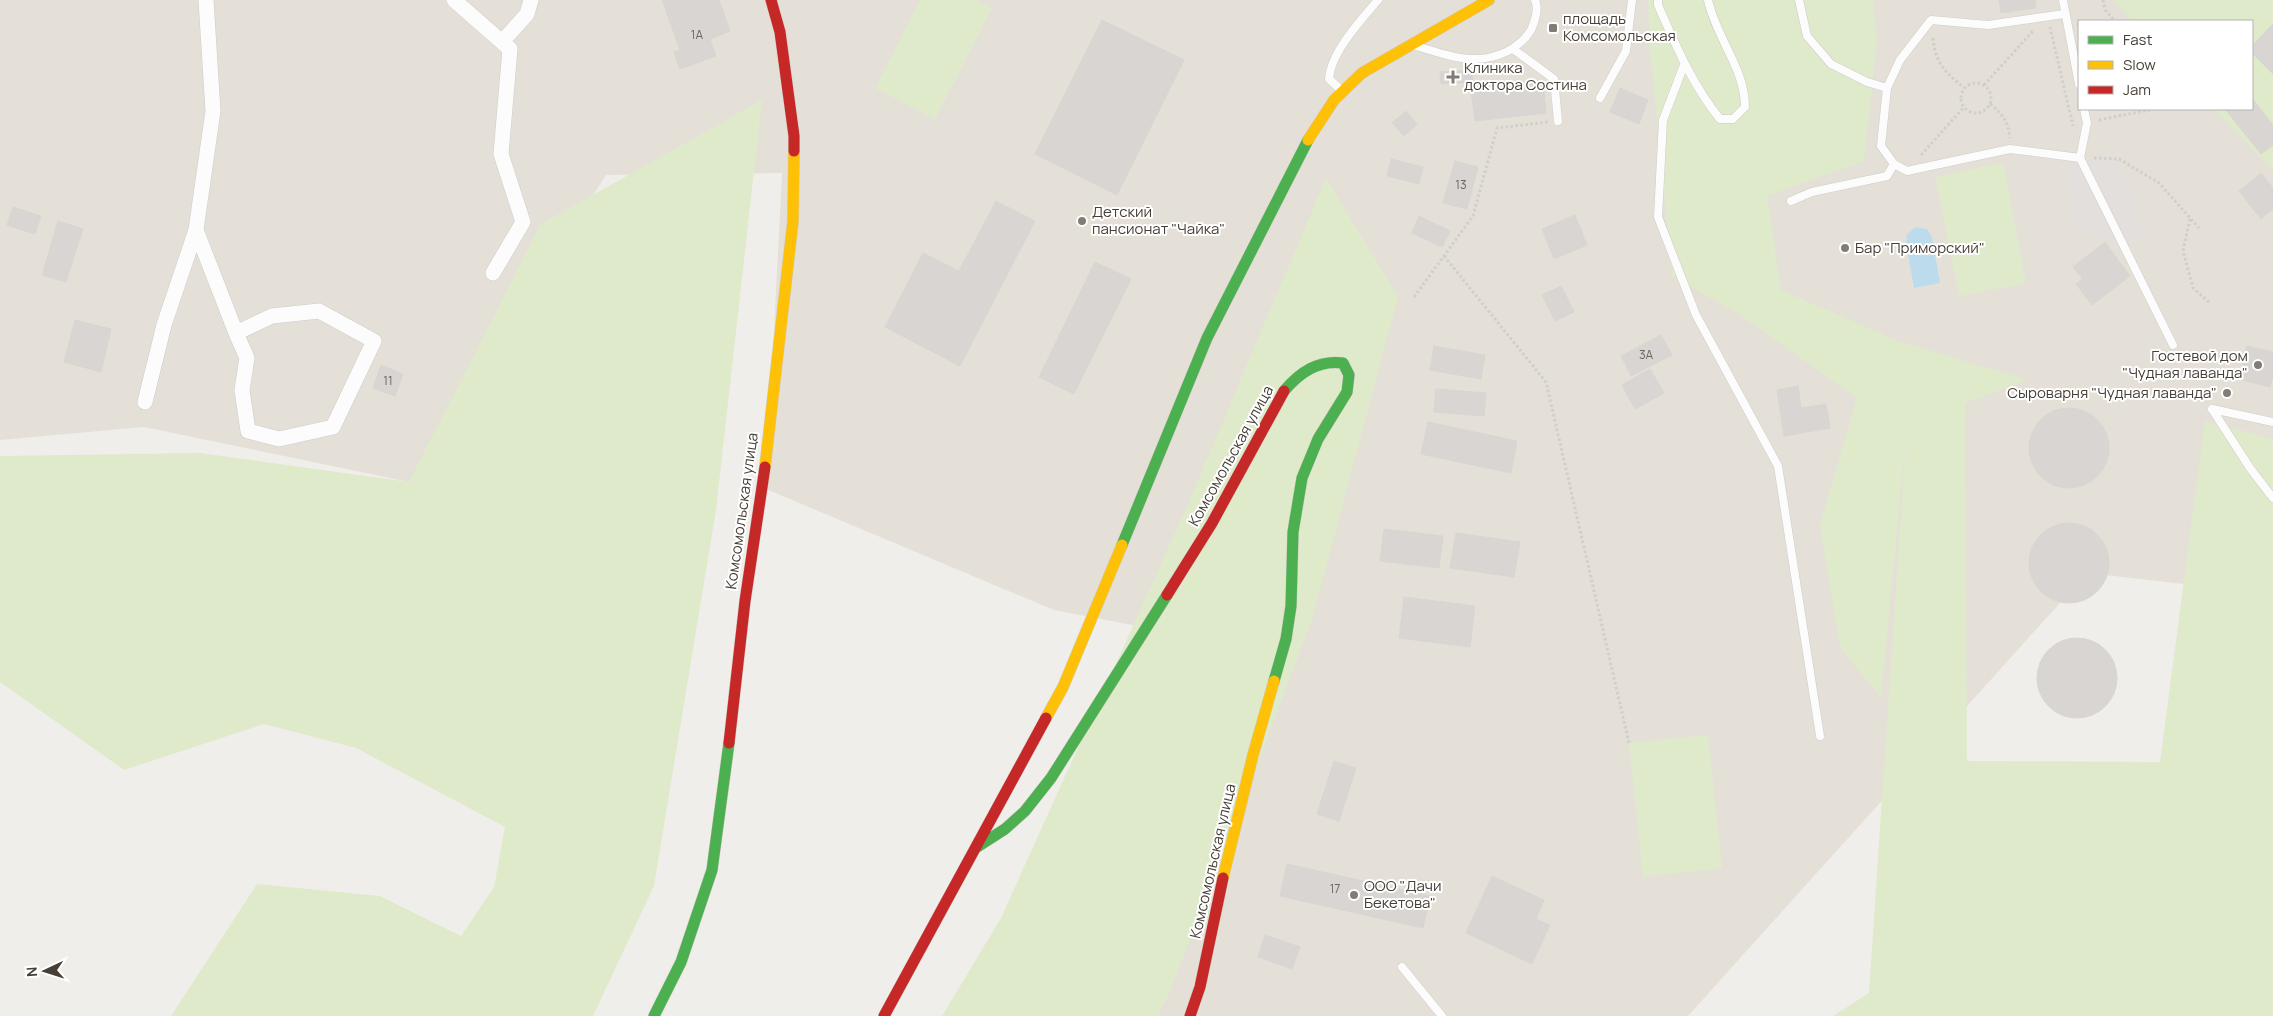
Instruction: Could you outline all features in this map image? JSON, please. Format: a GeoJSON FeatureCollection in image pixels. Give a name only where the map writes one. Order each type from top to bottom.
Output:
{"type":"FeatureCollection","features":[{"type":"Feature","properties":{"kind":"main road","name":"Комсомольская улица"},"geometry":{"type":"LineString","coordinates":[[654,1016],[681,962],[712,870],[722,804],[745,601],[767,444],[793,221],[794,136],[780,32],[770,0]]}},
{"type":"Feature","properties":{"kind":"main road","name":"Комсомольская улица"},"geometry":{"type":"LineString","coordinates":[[884,1016],[1063,687],[1207,338],[1312,133],[1334,100],[1362,73],[1489,0]]}},
{"type":"Feature","properties":{"kind":"main road","name":"Комсомольская улица"},"geometry":{"type":"LineString","coordinates":[[977,847],[1005,829],[1025,811],[1051,778],[1212,523],[1282,394],[1294,379],[1310,367],[1324,362],[1343,363],[1350,375],[1347,392],[1318,439],[1302,478],[1293,532],[1291,606],[1286,639],[1242,799],[1202,978],[1190,1016]]}},
{"type":"Feature","properties":{"kind":"street"},"geometry":{"type":"LineString","coordinates":[[145,402],[164,325],[196,230],[213,111],[206,0]]}},
{"type":"Feature","properties":{"kind":"street"},"geometry":{"type":"LineString","coordinates":[[454,0],[510,49],[502,154],[523,222],[493,273]]}},
{"type":"Feature","properties":{"kind":"street"},"geometry":{"type":"LineString","coordinates":[[502,42],[527,14],[531,0]]}},
{"type":"Feature","properties":{"kind":"street"},"geometry":{"type":"LineString","coordinates":[[196,230],[236,333],[248,358],[242,390],[248,430],[279,439],[333,427],[374,341],[319,311],[272,316],[236,333]]}},
{"type":"Feature","properties":{"kind":"lane"},"geometry":{"type":"LineString","coordinates":[[1343,92],[1329,79],[1330,69],[1350,34],[1378,0]]}},
{"type":"Feature","properties":{"kind":"lane"},"geometry":{"type":"LineString","coordinates":[[1412,44],[1470,61],[1492,58],[1513,49],[1527,37],[1534,22],[1537,5],[1535,0]]}},
{"type":"Feature","properties":{"kind":"lane"},"geometry":{"type":"LineString","coordinates":[[1600,98],[1626,51],[1632,0]]}},
{"type":"Feature","properties":{"kind":"lane"},"geometry":{"type":"LineString","coordinates":[[1658,0],[1658,5],[1684,64],[1702,96],[1720,120],[1733,119],[1745,107],[1745,90],[1711,16],[1708,0]]}},
{"type":"Feature","properties":{"kind":"lane"},"geometry":{"type":"LineString","coordinates":[[1799,0],[1807,36],[1831,64],[1866,82],[1886,88]]}},
{"type":"Feature","properties":{"kind":"lane"},"geometry":{"type":"LineString","coordinates":[[2062,0],[2078,79]]}},
{"type":"Feature","properties":{"kind":"lane"},"geometry":{"type":"LineString","coordinates":[[2064,14],[1988,25],[1931,20],[1900,60],[1886,88],[1881,146],[1894,164],[1907,171],[2010,149],[2080,158]]}},
{"type":"Feature","properties":{"kind":"lane"},"geometry":{"type":"LineString","coordinates":[[1513,49],[1554,79],[1558,121]]}},
{"type":"Feature","properties":{"kind":"lane"},"geometry":{"type":"LineString","coordinates":[[1684,64],[1663,120],[1658,217],[1696,315],[1778,466],[1820,736]]}},
{"type":"Feature","properties":{"kind":"lane"},"geometry":{"type":"LineString","coordinates":[[2084,110],[2087,122],[2080,158],[2173,345]]}},
{"type":"Feature","properties":{"kind":"lane"},"geometry":{"type":"LineString","coordinates":[[1791,201],[1812,192],[1887,176],[1894,164]]}},
{"type":"Feature","properties":{"kind":"lane"},"geometry":{"type":"LineString","coordinates":[[2273,422],[2212,409],[2250,468],[2273,498]]}},
{"type":"Feature","properties":{"kind":"lane"},"geometry":{"type":"LineString","coordinates":[[1402,967],[1442,1016]]}},
{"type":"Feature","properties":{"kind":"path"},"geometry":{"type":"LineString","coordinates":[[2103,0],[2105,10],[2114,20]]}},
{"type":"Feature","properties":{"kind":"path"},"geometry":{"type":"LineString","coordinates":[[1984,85],[2047,16]]}},
{"type":"Feature","properties":{"kind":"path"},"geometry":{"type":"LineString","coordinates":[[2047,16],[2074,129]]}},
{"type":"Feature","properties":{"kind":"path"},"geometry":{"type":"LineString","coordinates":[[1931,20],[1934,52],[1947,76],[1965,88]]}},
{"type":"Feature","properties":{"kind":"path"},"geometry":{"type":"LineString","coordinates":[[1974,83],[1984,85],[1990,93],[1990,104],[1983,111],[1973,113],[1964,107],[1961,97],[1965,88],[1974,83]]}},
{"type":"Feature","properties":{"kind":"path"},"geometry":{"type":"LineString","coordinates":[[1990,104],[2002,114],[2009,127],[2010,149]]}},
{"type":"Feature","properties":{"kind":"path"},"geometry":{"type":"LineString","coordinates":[[1907,171],[1964,107]]}},
{"type":"Feature","properties":{"kind":"path"},"geometry":{"type":"LineString","coordinates":[[2087,122],[2149,110]]}},
{"type":"Feature","properties":{"kind":"path"},"geometry":{"type":"LineString","coordinates":[[1414,298],[1473,216],[1497,128],[1558,121]]}},
{"type":"Feature","properties":{"kind":"path"},"geometry":{"type":"LineString","coordinates":[[2080,158],[2120,159],[2159,183],[2199,228]]}},
{"type":"Feature","properties":{"kind":"path"},"geometry":{"type":"LineString","coordinates":[[2190,218],[2183,251],[2193,288],[2209,302]]}},
{"type":"Feature","properties":{"kind":"path"},"geometry":{"type":"LineString","coordinates":[[1444,256],[1546,382],[1629,743]]}},
{"type":"Feature","properties":{"kind":"shaded area"},"geometry":{"type":"Polygon","coordinates":[[[0,0],[2273,0],[2273,594],[2087,573],[1688,1016],[1142,1016],[1252,648],[1054,610],[766,489],[782,173],[606,175],[409,482],[144,427],[0,440],[0,0]]]}},
{"type":"Feature","properties":{"kind":"shaded area"},"geometry":{"type":"Polygon","coordinates":[[[2112,152],[2130,187],[2145,236],[2116,246],[2075,229],[2063,170],[2112,152]]]}},
{"type":"Feature","properties":{"kind":"green space"},"geometry":{"type":"Polygon","coordinates":[[[920,0],[976,0],[992,8],[935,119],[875,88],[920,0]]]}},
{"type":"Feature","properties":{"kind":"green space"},"geometry":{"type":"Polygon","coordinates":[[[1648,0],[1873,0],[1877,40],[1864,161],[1767,196],[1781,290],[1898,341],[2028,380],[1965,403],[1967,761],[2160,762],[2205,421],[2273,439],[2273,1016],[1833,1016],[1869,993],[1906,437],[1881,698],[1840,647],[1820,524],[1857,398],[1739,314],[1672,276],[1650,47],[1648,0]]]}},
{"type":"Feature","properties":{"kind":"green space"},"geometry":{"type":"Polygon","coordinates":[[[2113,0],[2273,0],[2273,170],[2216,110],[2253,110],[2253,20],[2132,20],[2113,0]]]}},
{"type":"Feature","properties":{"kind":"green space"},"geometry":{"type":"Polygon","coordinates":[[[762,100],[716,510],[654,886],[593,1016],[171,1016],[257,884],[380,896],[461,936],[494,887],[505,827],[356,748],[264,724],[124,770],[0,682],[0,456],[200,453],[409,482],[541,224],[762,100]]]}},
{"type":"Feature","properties":{"kind":"green space"},"geometry":{"type":"Polygon","coordinates":[[[2003,163],[2026,283],[1959,296],[1935,177],[2003,163]]]}},
{"type":"Feature","properties":{"kind":"green space"},"geometry":{"type":"Polygon","coordinates":[[[1326,178],[1398,297],[1312,620],[1171,989],[1158,1016],[942,1016],[1001,918],[1188,504],[1326,178]]]}},
{"type":"Feature","properties":{"kind":"green space"},"geometry":{"type":"Polygon","coordinates":[[[1708,735],[1722,868],[1643,877],[1629,743],[1708,735]]]}},
{"type":"Feature","properties":{"kind":"water"},"geometry":{"type":"Polygon","coordinates":[[[1916,227],[1927,229],[1932,237],[1940,283],[1914,288],[1906,243],[1907,234],[1916,227]]]}},
{"type":"Feature","properties":{"kind":"building"},"geometry":{"type":"Polygon","coordinates":[[[662,0],[719,0],[730,31],[710,39],[716,56],[680,69],[674,52],[680,50],[662,0]]]}},
{"type":"Feature","properties":{"kind":"building"},"geometry":{"type":"Polygon","coordinates":[[[1999,0],[2035,0],[2036,8],[2001,13],[1999,0]]]}},
{"type":"Feature","properties":{"kind":"building"},"geometry":{"type":"Polygon","coordinates":[[[1102,20],[1184,60],[1117,195],[1035,154],[1102,20]]]}},
{"type":"Feature","properties":{"kind":"building"},"geometry":{"type":"Polygon","coordinates":[[[2273,24],[2273,74],[2253,54],[2253,45],[2273,24]]]}},
{"type":"Feature","properties":{"kind":"building"},"geometry":{"type":"Polygon","coordinates":[[[1472,70],[1473,82],[1441,84],[1440,72],[1472,70]]]}},
{"type":"Feature","properties":{"kind":"building"},"geometry":{"type":"Polygon","coordinates":[[[1543,83],[1546,113],[1475,121],[1471,91],[1543,83]]]}},
{"type":"Feature","properties":{"kind":"building"},"geometry":{"type":"Polygon","coordinates":[[[1620,88],[1648,100],[1639,124],[1610,112],[1620,88]]]}},
{"type":"Feature","properties":{"kind":"building"},"geometry":{"type":"Polygon","coordinates":[[[2253,99],[2273,125],[2273,145],[2261,154],[2226,110],[2253,110],[2253,99]]]}},
{"type":"Feature","properties":{"kind":"building"},"geometry":{"type":"Polygon","coordinates":[[[1406,111],[1417,124],[1404,136],[1392,123],[1406,111]]]}},
{"type":"Feature","properties":{"kind":"building"},"geometry":{"type":"Polygon","coordinates":[[[1391,159],[1423,167],[1419,184],[1387,176],[1391,159]]]}},
{"type":"Feature","properties":{"kind":"building"},"geometry":{"type":"Polygon","coordinates":[[[1455,161],[1478,167],[1467,209],[1443,203],[1455,161]]]}},
{"type":"Feature","properties":{"kind":"building"},"geometry":{"type":"Polygon","coordinates":[[[2261,173],[2273,188],[2273,209],[2261,219],[2239,191],[2261,173]]]}},
{"type":"Feature","properties":{"kind":"building"},"geometry":{"type":"Polygon","coordinates":[[[996,201],[1035,221],[960,366],[885,327],[923,253],[959,271],[996,201]]]}},
{"type":"Feature","properties":{"kind":"building"},"geometry":{"type":"Polygon","coordinates":[[[13,207],[41,216],[35,234],[7,225],[13,207]]]}},
{"type":"Feature","properties":{"kind":"building"},"geometry":{"type":"Polygon","coordinates":[[[1575,215],[1587,245],[1554,259],[1542,229],[1575,215]]]}},
{"type":"Feature","properties":{"kind":"building"},"geometry":{"type":"Polygon","coordinates":[[[1419,216],[1450,231],[1442,247],[1412,233],[1419,216]]]}},
{"type":"Feature","properties":{"kind":"building"},"geometry":{"type":"Polygon","coordinates":[[[58,221],[83,229],[66,282],[42,275],[58,221]]]}},
{"type":"Feature","properties":{"kind":"building"},"geometry":{"type":"Polygon","coordinates":[[[2105,242],[2130,276],[2092,305],[2076,284],[2083,279],[2073,267],[2105,242]]]}},
{"type":"Feature","properties":{"kind":"building"},"geometry":{"type":"Polygon","coordinates":[[[1095,262],[1131,279],[1074,394],[1039,377],[1095,262]]]}},
{"type":"Feature","properties":{"kind":"building"},"geometry":{"type":"Polygon","coordinates":[[[1561,286],[1574,312],[1555,321],[1542,295],[1561,286]]]}},
{"type":"Feature","properties":{"kind":"building"},"geometry":{"type":"Polygon","coordinates":[[[75,320],[111,329],[101,372],[64,362],[75,320]]]}},
{"type":"Feature","properties":{"kind":"building"},"geometry":{"type":"Polygon","coordinates":[[[1661,335],[1672,355],[1631,376],[1621,356],[1661,335]]]}},
{"type":"Feature","properties":{"kind":"building"},"geometry":{"type":"Polygon","coordinates":[[[1434,346],[1485,355],[1481,379],[1430,370],[1434,346]]]}},
{"type":"Feature","properties":{"kind":"building","name":"Гостевой дом \"Чудная лаванда\""},"geometry":{"type":"Polygon","coordinates":[[[2247,346],[2273,352],[2273,377],[2270,387],[2239,379],[2247,346]]]}},
{"type":"Feature","properties":{"kind":"building"},"geometry":{"type":"Polygon","coordinates":[[[381,365],[403,374],[395,396],[373,388],[381,365]]]}},
{"type":"Feature","properties":{"kind":"building"},"geometry":{"type":"Polygon","coordinates":[[[1650,369],[1664,393],[1635,409],[1622,385],[1650,369]]]}},
{"type":"Feature","properties":{"kind":"building"},"geometry":{"type":"Polygon","coordinates":[[[1798,386],[1801,408],[1826,404],[1830,428],[1784,436],[1777,390],[1798,386]]]}},
{"type":"Feature","properties":{"kind":"building"},"geometry":{"type":"Polygon","coordinates":[[[1436,389],[1486,393],[1484,416],[1434,412],[1436,389]]]}},
{"type":"Feature","properties":{"kind":"building"},"geometry":{"type":"Polygon","coordinates":[[[2069,408],[2084,411],[2097,420],[2106,433],[2109,448],[2106,463],[2097,476],[2084,485],[2069,488],[2054,485],[2041,476],[2032,463],[2029,448],[2032,433],[2041,420],[2054,411],[2069,408]]]}},
{"type":"Feature","properties":{"kind":"building"},"geometry":{"type":"Polygon","coordinates":[[[1428,422],[1517,441],[1511,473],[1421,454],[1428,422]]]}},
{"type":"Feature","properties":{"kind":"building"},"geometry":{"type":"Polygon","coordinates":[[[2069,523],[2084,526],[2097,535],[2106,548],[2109,563],[2106,578],[2097,591],[2084,600],[2069,603],[2054,600],[2041,591],[2032,578],[2029,563],[2032,548],[2041,535],[2054,526],[2069,523]]]}},
{"type":"Feature","properties":{"kind":"building"},"geometry":{"type":"Polygon","coordinates":[[[1384,529],[1443,536],[1439,568],[1380,561],[1384,529]]]}},
{"type":"Feature","properties":{"kind":"building"},"geometry":{"type":"Polygon","coordinates":[[[1456,533],[1520,542],[1514,577],[1450,568],[1456,533]]]}},
{"type":"Feature","properties":{"kind":"building"},"geometry":{"type":"Polygon","coordinates":[[[1404,597],[1475,606],[1470,647],[1399,638],[1404,597]]]}},
{"type":"Feature","properties":{"kind":"building"},"geometry":{"type":"Polygon","coordinates":[[[2077,638],[2092,641],[2105,650],[2114,663],[2117,678],[2114,693],[2105,706],[2092,715],[2077,718],[2062,715],[2049,706],[2040,693],[2037,678],[2040,663],[2049,650],[2062,641],[2077,638]]]}},
{"type":"Feature","properties":{"kind":"building"},"geometry":{"type":"Polygon","coordinates":[[[1334,761],[1356,768],[1339,821],[1317,814],[1334,761]]]}},
{"type":"Feature","properties":{"kind":"building"},"geometry":{"type":"Polygon","coordinates":[[[1287,864],[1430,896],[1423,928],[1280,896],[1287,864]]]}},
{"type":"Feature","properties":{"kind":"building"},"geometry":{"type":"Polygon","coordinates":[[[1492,876],[1544,900],[1536,919],[1550,925],[1532,964],[1466,933],[1492,876]]]}},
{"type":"Feature","properties":{"kind":"building"},"geometry":{"type":"Polygon","coordinates":[[[1265,935],[1300,947],[1292,969],[1258,957],[1265,935]]]}},
{"type":"Feature","properties":{"kind":"traffic: fast"},"geometry":{"type":"LineString","coordinates":[[1122,545],[1207,338],[1308,140]]}},
{"type":"Feature","properties":{"kind":"traffic: fast"},"geometry":{"type":"LineString","coordinates":[[1274,681],[1286,639],[1291,606],[1293,532],[1302,478],[1318,439],[1347,392],[1349,375],[1343,363],[1325,363],[1303,373],[1284,391]]}},
{"type":"Feature","properties":{"kind":"traffic: fast"},"geometry":{"type":"LineString","coordinates":[[977,847],[1005,829],[1025,811],[1051,778],[1167,595]]}},
{"type":"Feature","properties":{"kind":"traffic: fast"},"geometry":{"type":"LineString","coordinates":[[654,1016],[681,962],[712,870],[729,743]]}},
{"type":"Feature","properties":{"kind":"traffic: slow"},"geometry":{"type":"LineString","coordinates":[[1308,140],[1334,100],[1362,73],[1489,0]]}},
{"type":"Feature","properties":{"kind":"traffic: slow"},"geometry":{"type":"LineString","coordinates":[[765,467],[793,221],[794,151]]}},
{"type":"Feature","properties":{"kind":"traffic: slow"},"geometry":{"type":"LineString","coordinates":[[1046,718],[1063,687],[1122,545]]}},
{"type":"Feature","properties":{"kind":"traffic: slow"},"geometry":{"type":"LineString","coordinates":[[1223,878],[1253,755],[1274,681]]}},
{"type":"Feature","properties":{"kind":"traffic: jam"},"geometry":{"type":"LineString","coordinates":[[771,0],[780,32],[794,136],[794,151]]}},
{"type":"Feature","properties":{"kind":"traffic: jam"},"geometry":{"type":"LineString","coordinates":[[1167,595],[1212,523],[1284,391]]}},
{"type":"Feature","properties":{"kind":"traffic: jam"},"geometry":{"type":"LineString","coordinates":[[729,743],[745,601],[765,467]]}},
{"type":"Feature","properties":{"kind":"traffic: jam"},"geometry":{"type":"LineString","coordinates":[[884,1016],[1046,718]]}},
{"type":"Feature","properties":{"kind":"traffic: jam"},"geometry":{"type":"LineString","coordinates":[[1190,1016],[1200,987],[1223,878]]}},
{"type":"Feature","properties":{"kind":"place","name":"площадь Комсомольская"},"geometry":{"type":"Point","coordinates":[1553,28]}},
{"type":"Feature","properties":{"kind":"place","name":"Клиника доктора Состина"},"geometry":{"type":"Point","coordinates":[1453,77]}},
{"type":"Feature","properties":{"kind":"place","name":"Детский пансионат \"Чайка\""},"geometry":{"type":"Point","coordinates":[1082,221]}},
{"type":"Feature","properties":{"kind":"place","name":"Бар \"Приморский\""},"geometry":{"type":"Point","coordinates":[1845,248]}},
{"type":"Feature","properties":{"kind":"place","name":"Гостевой дом \"Чудная лаванда\""},"geometry":{"type":"Point","coordinates":[2258,365]}},
{"type":"Feature","properties":{"kind":"place","name":"Сыроварня \"Чудная лаванда\""},"geometry":{"type":"Point","coordinates":[2227,393]}},
{"type":"Feature","properties":{"kind":"place","name":"ООО \"Дачи Бекетова\""},"geometry":{"type":"Point","coordinates":[1354,895]}}]}
